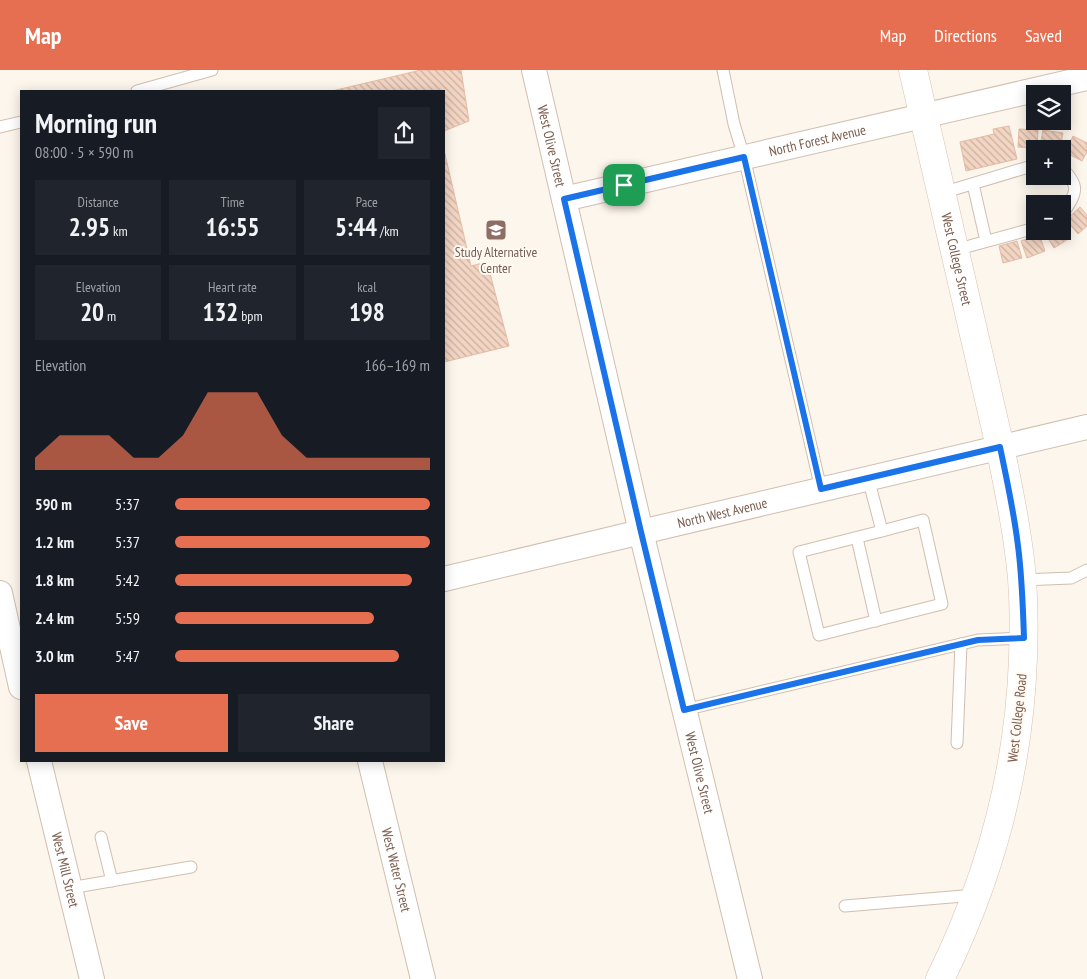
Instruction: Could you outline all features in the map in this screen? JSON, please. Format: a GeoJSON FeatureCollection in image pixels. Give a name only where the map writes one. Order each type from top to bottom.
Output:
{"type":"FeatureCollection","features":[{"type":"Feature","properties":{"kind":"main road","name":"West College Street"},"geometry":{"type":"LineString","coordinates":[[913,70],[1000,447]]}},
{"type":"Feature","properties":{"kind":"main road","name":"West College Road"},"geometry":{"type":"LineString","coordinates":[[940,979],[966,924],[991,854],[1005,800],[1015,748],[1022,688],[1024,638],[1022,580],[1013,509],[1000,447]]}},
{"type":"Feature","properties":{"kind":"street","name":"West Olive Street"},"geometry":{"type":"LineString","coordinates":[[534,70],[641,532],[750,979]]}},
{"type":"Feature","properties":{"kind":"street","name":"North Forest Avenue"},"geometry":{"type":"LineString","coordinates":[[564,199],[1087,78]]}},
{"type":"Feature","properties":{"kind":"street","name":"North West Avenue"},"geometry":{"type":"LineString","coordinates":[[445,579],[1000,447],[1085,430]]}},
{"type":"Feature","properties":{"kind":"street"},"geometry":{"type":"LineString","coordinates":[[0,592],[16,684]]}},
{"type":"Feature","properties":{"kind":"street","name":"West Mill Street"},"geometry":{"type":"LineString","coordinates":[[39,762],[92,979]]}},
{"type":"Feature","properties":{"kind":"street","name":"West Water Street"},"geometry":{"type":"LineString","coordinates":[[370,762],[423,979]]}},
{"type":"Feature","properties":{"kind":"lane"},"geometry":{"type":"LineString","coordinates":[[140,90],[212,70]]}},
{"type":"Feature","properties":{"kind":"lane"},"geometry":{"type":"LineString","coordinates":[[723,70],[734,124],[744,157],[821,489]]}},
{"type":"Feature","properties":{"kind":"lane"},"geometry":{"type":"LineString","coordinates":[[0,127],[20,122]]}},
{"type":"Feature","properties":{"kind":"lane"},"geometry":{"type":"LineString","coordinates":[[942,193],[1026,168]]}},
{"type":"Feature","properties":{"kind":"lane"},"geometry":{"type":"LineString","coordinates":[[1071,177],[1073,179],[1075,196],[1071,202]]}},
{"type":"Feature","properties":{"kind":"lane"},"geometry":{"type":"LineString","coordinates":[[973,184],[986,241]]}},
{"type":"Feature","properties":{"kind":"lane"},"geometry":{"type":"LineString","coordinates":[[955,250],[1026,230]]}},
{"type":"Feature","properties":{"kind":"lane"},"geometry":{"type":"LineString","coordinates":[[868,478],[882,531]]}},
{"type":"Feature","properties":{"kind":"lane"},"geometry":{"type":"LineString","coordinates":[[923,520],[942,604],[819,635],[799,552],[882,531],[923,520]]}},
{"type":"Feature","properties":{"kind":"lane"},"geometry":{"type":"LineString","coordinates":[[856,538],[876,621]]}},
{"type":"Feature","properties":{"kind":"lane"},"geometry":{"type":"LineString","coordinates":[[1022,580],[1071,578],[1087,570]]}},
{"type":"Feature","properties":{"kind":"lane"},"geometry":{"type":"LineString","coordinates":[[684,710],[978,640],[1024,638]]}},
{"type":"Feature","properties":{"kind":"lane"},"geometry":{"type":"LineString","coordinates":[[957,743],[961,644]]}},
{"type":"Feature","properties":{"kind":"lane"},"geometry":{"type":"LineString","coordinates":[[101,837],[112,881]]}},
{"type":"Feature","properties":{"kind":"lane"},"geometry":{"type":"LineString","coordinates":[[70,888],[191,867]]}},
{"type":"Feature","properties":{"kind":"lane"},"geometry":{"type":"LineString","coordinates":[[844,906],[977,894]]}},
{"type":"Feature","properties":{"kind":"building"},"geometry":{"type":"Polygon","coordinates":[[[421,70],[461,70],[469,121],[445,131],[445,90],[336,90],[421,70]]]}},
{"type":"Feature","properties":{"kind":"building"},"geometry":{"type":"Polygon","coordinates":[[[1009,126],[1017,159],[966,171],[960,142],[994,134],[993,129],[1009,126]]]}},
{"type":"Feature","properties":{"kind":"building"},"geometry":{"type":"Polygon","coordinates":[[[1019,129],[1038,130],[1037,140],[1026,140],[1026,147],[1018,147],[1019,129]]]}},
{"type":"Feature","properties":{"kind":"building"},"geometry":{"type":"Polygon","coordinates":[[[1043,130],[1063,133],[1062,140],[1041,140],[1043,130]]]}},
{"type":"Feature","properties":{"kind":"building"},"geometry":{"type":"Polygon","coordinates":[[[1073,136],[1087,143],[1087,152],[1082,161],[1071,155],[1071,140],[1073,136]]]}},
{"type":"Feature","properties":{"kind":"building"},"geometry":{"type":"Polygon","coordinates":[[[445,154],[471,266],[487,262],[509,346],[445,362],[445,154]]]}},
{"type":"Feature","properties":{"kind":"building"},"geometry":{"type":"Polygon","coordinates":[[[1080,207],[1087,215],[1087,226],[1078,234],[1071,226],[1071,215],[1080,207]]]}},
{"type":"Feature","properties":{"kind":"building"},"geometry":{"type":"Polygon","coordinates":[[[1026,239],[1041,240],[1045,251],[1027,258],[1021,241],[1026,239]]]}},
{"type":"Feature","properties":{"kind":"building"},"geometry":{"type":"Polygon","coordinates":[[[1049,240],[1067,240],[1054,248],[1049,240]]]}},
{"type":"Feature","properties":{"kind":"building"},"geometry":{"type":"Polygon","coordinates":[[[1017,241],[1022,258],[1003,263],[999,246],[1017,241]]]}},
{"type":"Feature","properties":{"kind":"place","name":"Study Alternative Center"},"geometry":{"type":"Point","coordinates":[496,230]}},
{"type":"Feature","properties":{"kind":"route"},"geometry":{"type":"LineString","coordinates":[[744,157],[821,489],[1000,447],[1013,509],[1018,545],[1022,580],[1024,638],[978,640],[684,710],[564,199],[624,185],[744,157]]}}]}
